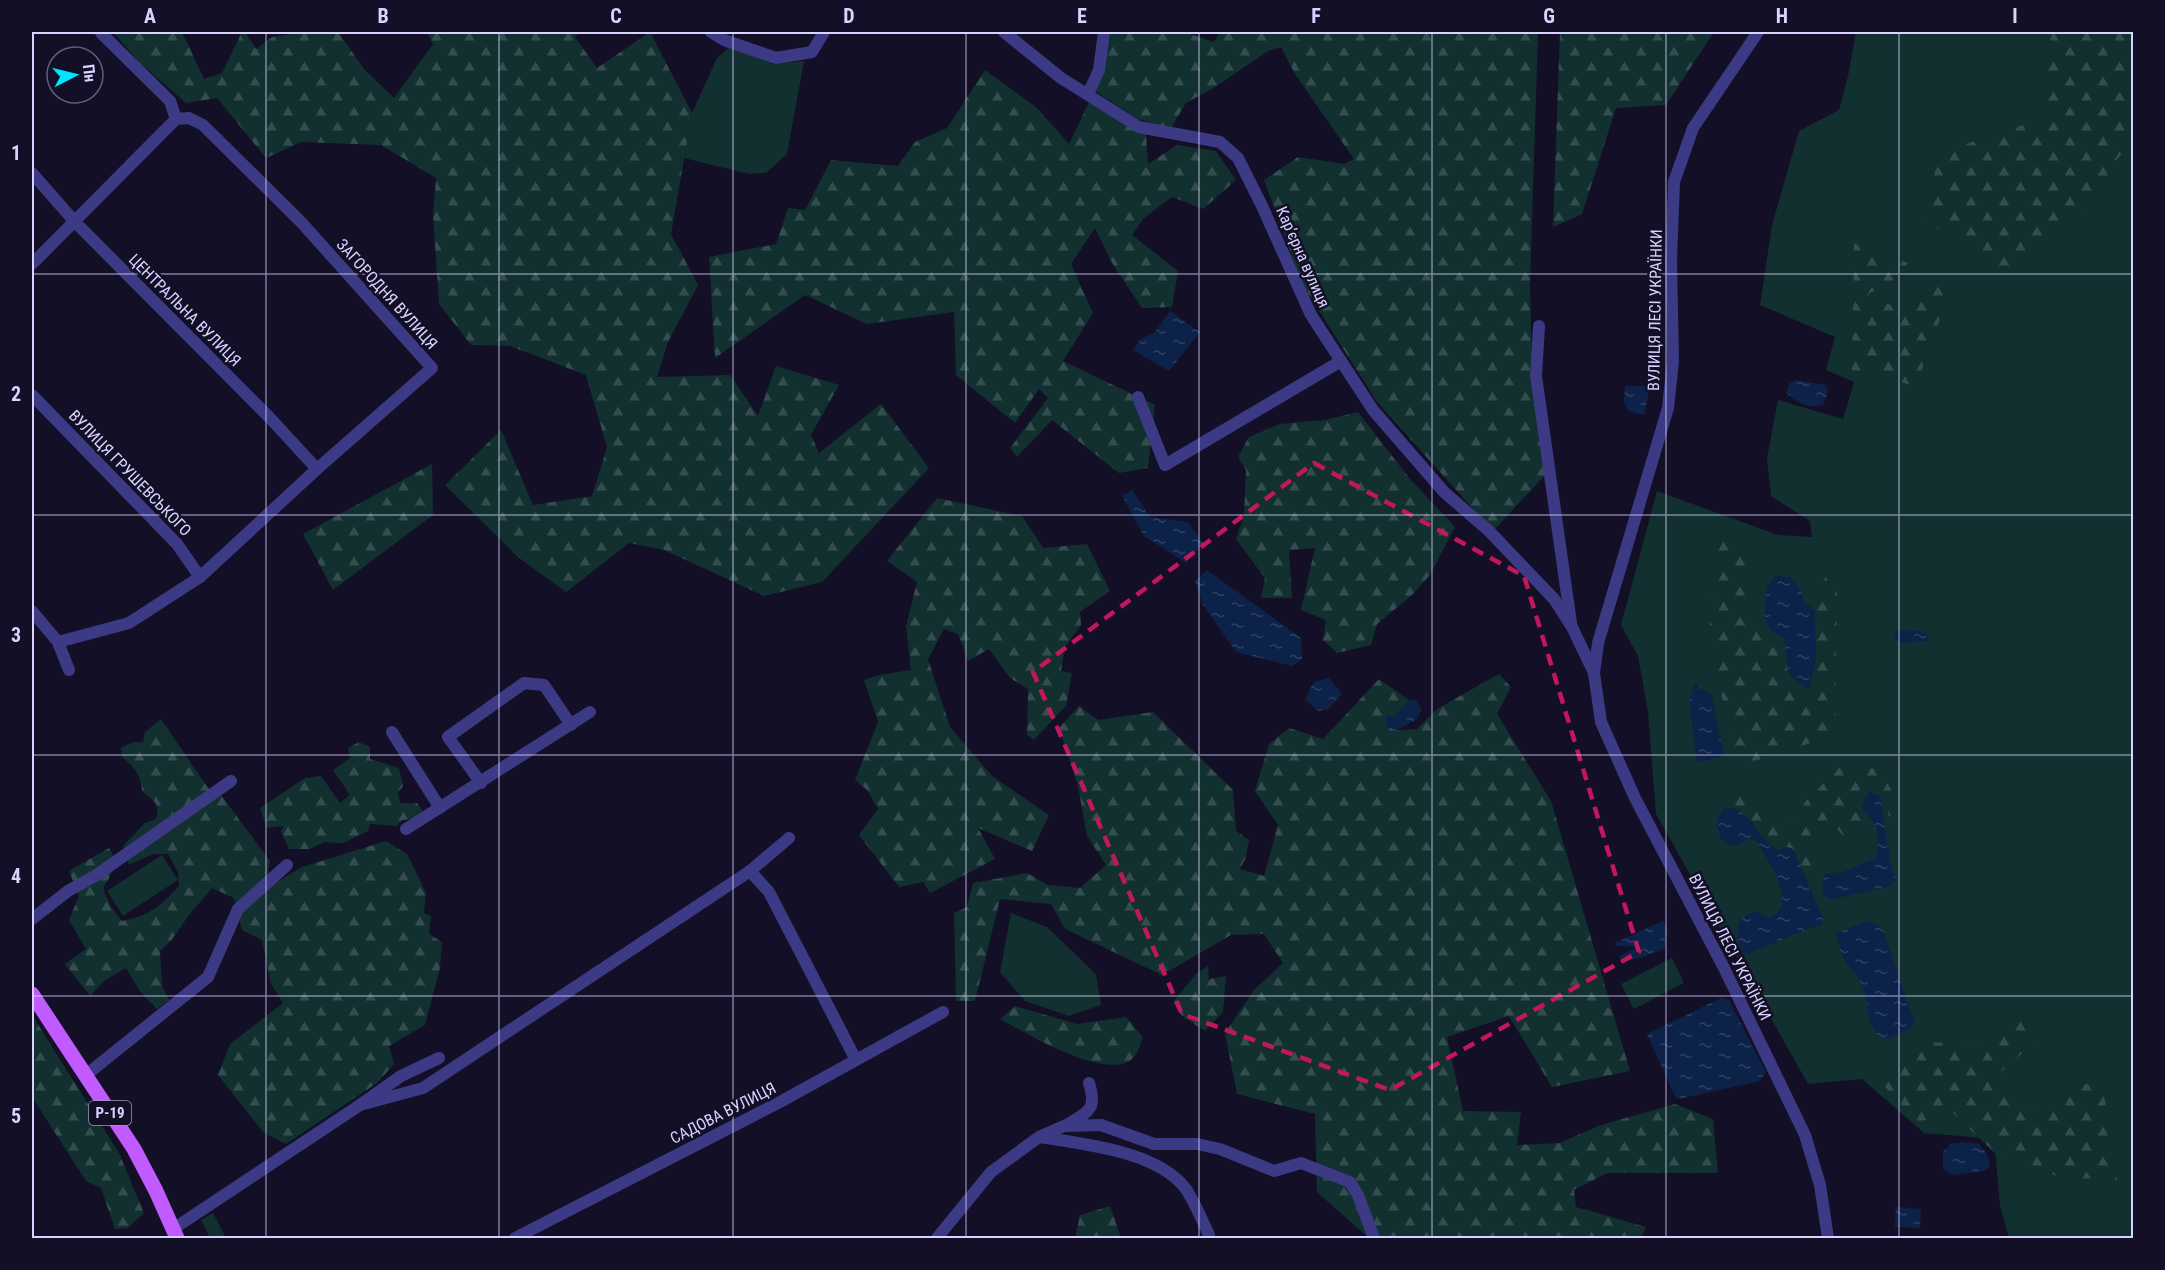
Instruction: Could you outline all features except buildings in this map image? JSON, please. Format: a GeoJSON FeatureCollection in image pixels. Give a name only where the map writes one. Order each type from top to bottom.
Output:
{"type":"FeatureCollection","features":[{"type":"Feature","properties":{"kind":"main road","name":"Р-19"},"geometry":{"type":"LineString","coordinates":[[32,994],[134,1149],[175,1234]]}},
{"type":"Feature","properties":{"kind":"street"},"geometry":{"type":"LineString","coordinates":[[711,32],[724,40],[776,58],[812,52],[824,32]]}},
{"type":"Feature","properties":{"kind":"street","name":"Карʼєрна вулиця"},"geometry":{"type":"LineString","coordinates":[[1004,32],[1061,78],[1139,127],[1220,142],[1238,158],[1311,315],[1373,410],[1444,492],[1496,539]]}},
{"type":"Feature","properties":{"kind":"street"},"geometry":{"type":"LineString","coordinates":[[1088,94],[1099,70],[1104,32]]}},
{"type":"Feature","properties":{"kind":"street","name":"ВУЛИЦЯ ЛЕСІ УКРАЇНКИ"},"geometry":{"type":"LineString","coordinates":[[1594,673],[1600,636],[1668,408],[1673,362],[1671,260],[1674,182],[1693,128],[1758,32]]}},
{"type":"Feature","properties":{"kind":"street"},"geometry":{"type":"LineString","coordinates":[[32,264],[176,118],[170,101],[101,33]]}},
{"type":"Feature","properties":{"kind":"street","name":"ЗАГОРОДНЯ ВУЛИЦЯ"},"geometry":{"type":"LineString","coordinates":[[58,642],[129,622],[200,577],[317,469],[432,368],[301,222],[203,124],[189,118],[176,118]]}},
{"type":"Feature","properties":{"kind":"street","name":"ЦЕНТРАЛЬНА ВУЛИЦЯ"},"geometry":{"type":"LineString","coordinates":[[32,173],[75,222],[270,418],[317,469]]}},
{"type":"Feature","properties":{"kind":"street"},"geometry":{"type":"LineString","coordinates":[[1539,326],[1536,376],[1574,631],[1588,639],[1600,636]]}},
{"type":"Feature","properties":{"kind":"street"},"geometry":{"type":"LineString","coordinates":[[1138,397],[1165,465],[1341,361]]}},
{"type":"Feature","properties":{"kind":"street","name":"ВУЛИЦЯ ГРУШЕВСЬКОГО"},"geometry":{"type":"LineString","coordinates":[[32,395],[177,544],[200,577]]}},
{"type":"Feature","properties":{"kind":"street","name":"ВУЛИЦЯ ЛЕСІ УКРАЇНКИ"},"geometry":{"type":"LineString","coordinates":[[1496,539],[1554,599],[1574,631],[1594,673],[1601,722],[1635,798],[1724,968],[1805,1135],[1820,1185],[1828,1239]]}},
{"type":"Feature","properties":{"kind":"street"},"geometry":{"type":"LineString","coordinates":[[32,611],[58,642],[69,670]]}},
{"type":"Feature","properties":{"kind":"street"},"geometry":{"type":"LineString","coordinates":[[481,783],[448,737],[524,683],[544,685],[570,725]]}},
{"type":"Feature","properties":{"kind":"street"},"geometry":{"type":"LineString","coordinates":[[406,829],[590,712]]}},
{"type":"Feature","properties":{"kind":"street"},"geometry":{"type":"LineString","coordinates":[[392,732],[440,808]]}},
{"type":"Feature","properties":{"kind":"street"},"geometry":{"type":"LineString","coordinates":[[32,919],[68,891],[94,876],[231,781]]}},
{"type":"Feature","properties":{"kind":"street"},"geometry":{"type":"LineString","coordinates":[[360,1106],[423,1088],[750,871],[789,838]]}},
{"type":"Feature","properties":{"kind":"street"},"geometry":{"type":"LineString","coordinates":[[86,1076],[208,976],[238,909],[287,865]]}},
{"type":"Feature","properties":{"kind":"street"},"geometry":{"type":"LineString","coordinates":[[750,871],[770,892],[856,1060]]}},
{"type":"Feature","properties":{"kind":"street","name":"САДОВА ВУЛИЦЯ"},"geometry":{"type":"LineString","coordinates":[[522,1237],[780,1102],[943,1012]]}},
{"type":"Feature","properties":{"kind":"street"},"geometry":{"type":"LineString","coordinates":[[175,1234],[401,1076],[439,1058]]}},
{"type":"Feature","properties":{"kind":"street"},"geometry":{"type":"LineString","coordinates":[[937,1239],[991,1172],[1039,1137],[1064,1126],[1090,1110],[1093,1106],[1093,1094],[1089,1083]]}},
{"type":"Feature","properties":{"kind":"street"},"geometry":{"type":"LineString","coordinates":[[1064,1126],[1101,1125],[1154,1144],[1197,1144],[1220,1149],[1274,1171],[1301,1163],[1350,1182],[1358,1195],[1374,1238]]}},
{"type":"Feature","properties":{"kind":"street"},"geometry":{"type":"LineString","coordinates":[[1039,1137],[1092,1145],[1129,1154],[1167,1171],[1185,1189],[1209,1235]]}},
{"type":"Feature","properties":{"kind":"highlighted area"},"geometry":{"type":"Polygon","coordinates":[[[1314,463],[1524,576],[1639,952],[1390,1090],[1182,1014],[1033,672],[1314,463]]]}},
{"type":"Feature","properties":{"kind":"green space"},"geometry":{"type":"Polygon","coordinates":[[[113,32],[182,32],[204,79],[222,73],[242,32],[245,32],[256,49],[272,37],[304,32],[338,32],[364,69],[394,98],[433,44],[427,32],[580,32],[575,37],[597,68],[650,32],[692,113],[671,234],[698,285],[668,342],[657,377],[730,375],[758,416],[776,366],[839,385],[811,435],[819,453],[881,404],[929,468],[822,582],[764,596],[664,550],[629,543],[566,592],[518,557],[445,485],[501,430],[533,505],[592,496],[607,447],[586,375],[510,346],[471,345],[439,304],[433,215],[436,178],[381,145],[301,142],[266,158],[217,98],[186,103],[139,62],[113,32]]]}},
{"type":"Feature","properties":{"kind":"green space"},"geometry":{"type":"Polygon","coordinates":[[[1109,32],[1185,32],[1214,42],[1220,32],[1538,32],[1530,284],[1532,369],[1547,473],[1493,531],[1377,402],[1301,282],[1264,180],[1298,157],[1344,164],[1354,159],[1295,74],[1281,47],[1268,51],[1215,87],[1186,103],[1171,128],[1138,119],[1095,91],[1109,32]]]}},
{"type":"Feature","properties":{"kind":"green space"},"geometry":{"type":"Polygon","coordinates":[[[1560,32],[1714,32],[1666,105],[1616,108],[1582,214],[1553,227],[1560,32]]]}},
{"type":"Feature","properties":{"kind":"green space"},"geometry":{"type":"Polygon","coordinates":[[[1856,32],[2133,32],[2133,1238],[2009,1238],[2000,1206],[1994,1139],[1924,1133],[1862,1079],[1808,1084],[1656,814],[1648,712],[1638,656],[1621,625],[1657,491],[1778,535],[1812,537],[1810,521],[1771,496],[1767,458],[1778,400],[1843,419],[1854,382],[1826,370],[1835,337],[1760,305],[1772,225],[1799,131],[1839,110],[1856,32]]]}},
{"type":"Feature","properties":{"kind":"green space"},"geometry":{"type":"Polygon","coordinates":[[[2051,32],[2133,32],[2133,143],[2117,159],[2099,202],[2004,274],[1925,219],[1939,153],[2044,118],[2051,32]]]}},
{"type":"Feature","properties":{"kind":"green space"},"geometry":{"type":"Polygon","coordinates":[[[731,46],[773,64],[804,61],[787,154],[766,173],[749,174],[684,158],[692,113],[717,58],[731,46]]]}},
{"type":"Feature","properties":{"kind":"green space"},"geometry":{"type":"Polygon","coordinates":[[[985,70],[1037,108],[1069,144],[1090,100],[1146,134],[1148,164],[1177,145],[1216,151],[1236,180],[1203,209],[1172,197],[1144,218],[1132,235],[1178,271],[1172,307],[1142,308],[1112,263],[1095,228],[1071,264],[1093,313],[1063,361],[1155,405],[1148,468],[1119,473],[1052,420],[1017,457],[1010,448],[1048,398],[1039,389],[1015,423],[956,375],[954,312],[867,324],[805,295],[715,358],[709,257],[776,244],[788,208],[805,210],[831,160],[898,166],[915,142],[947,128],[985,70]]]}},
{"type":"Feature","properties":{"kind":"green space"},"geometry":{"type":"Polygon","coordinates":[[[1854,243],[1908,263],[1896,280],[1868,294],[1878,304],[1909,305],[1919,283],[1951,289],[1916,386],[1852,370],[1854,243]]]}},
{"type":"Feature","properties":{"kind":"green space"},"geometry":{"type":"Polygon","coordinates":[[[1358,412],[1410,479],[1455,527],[1430,575],[1412,595],[1377,624],[1371,645],[1337,653],[1323,640],[1326,620],[1301,610],[1315,548],[1289,550],[1292,598],[1261,598],[1265,578],[1236,539],[1244,516],[1246,470],[1238,457],[1249,437],[1280,424],[1325,420],[1358,412]]]}},
{"type":"Feature","properties":{"kind":"green space"},"geometry":{"type":"Polygon","coordinates":[[[432,464],[433,515],[333,590],[303,534],[432,464]]]}},
{"type":"Feature","properties":{"kind":"green space"},"geometry":{"type":"Polygon","coordinates":[[[937,498],[1022,516],[1043,548],[1087,544],[1110,591],[1080,612],[1081,625],[1065,647],[1061,671],[1072,673],[1066,706],[1034,740],[1027,735],[1028,689],[1010,678],[989,649],[968,661],[958,634],[944,629],[928,659],[950,727],[992,776],[1049,815],[1032,851],[978,828],[995,859],[930,893],[923,882],[899,887],[859,835],[878,809],[867,790],[855,780],[878,722],[864,680],[911,670],[906,626],[917,582],[887,561],[937,498]]]}},
{"type":"Feature","properties":{"kind":"green space"},"geometry":{"type":"Polygon","coordinates":[[[1717,529],[1745,556],[1749,611],[1762,631],[1779,645],[1796,696],[1816,689],[1813,597],[1827,575],[1837,593],[1835,735],[1736,767],[1709,634],[1717,529]]]}},
{"type":"Feature","properties":{"kind":"green space"},"geometry":{"type":"Polygon","coordinates":[[[1499,674],[1511,687],[1497,714],[1551,801],[1630,1071],[1552,1087],[1509,1016],[1447,1037],[1463,1111],[1521,1112],[1517,1145],[1560,1143],[1598,1126],[1675,1104],[1713,1119],[1718,1173],[1607,1173],[1574,1190],[1576,1207],[1646,1227],[1641,1238],[1369,1238],[1317,1192],[1315,1114],[1237,1094],[1225,1033],[1254,990],[1283,963],[1264,934],[1231,935],[1162,975],[1065,929],[1051,904],[1000,899],[975,1001],[956,1001],[954,913],[967,907],[973,883],[1027,873],[1048,885],[1080,888],[1106,865],[1087,836],[1078,786],[1059,728],[1079,706],[1098,720],[1153,712],[1233,790],[1236,831],[1249,840],[1246,857],[1240,869],[1264,876],[1278,825],[1255,791],[1269,744],[1289,728],[1323,739],[1379,679],[1409,700],[1387,727],[1397,730],[1417,729],[1437,709],[1499,674]]]}},
{"type":"Feature","properties":{"kind":"green space"},"geometry":{"type":"Polygon","coordinates":[[[161,719],[208,788],[221,795],[270,861],[268,875],[277,882],[302,867],[386,841],[407,854],[426,893],[424,913],[431,916],[429,934],[442,942],[440,968],[425,1025],[389,1046],[394,1064],[377,1083],[286,1144],[263,1132],[218,1075],[230,1044],[283,1003],[271,984],[262,940],[242,930],[234,898],[212,888],[171,941],[160,951],[162,986],[169,1000],[157,1009],[139,990],[126,968],[104,981],[90,996],[65,964],[86,949],[69,920],[79,896],[69,871],[109,848],[114,864],[103,888],[111,907],[122,921],[154,909],[179,886],[178,872],[168,854],[153,854],[129,865],[123,846],[145,823],[156,819],[157,806],[142,791],[139,776],[122,757],[121,748],[134,742],[143,742],[145,732],[161,719]]]}},
{"type":"Feature","properties":{"kind":"green space"},"geometry":{"type":"Polygon","coordinates":[[[359,742],[370,747],[370,759],[399,768],[403,786],[398,793],[400,803],[417,803],[422,810],[423,817],[403,820],[396,826],[370,824],[368,831],[343,843],[324,842],[310,849],[289,849],[281,831],[284,826],[267,828],[260,808],[305,778],[321,776],[340,803],[350,795],[333,770],[350,758],[348,748],[359,742]]]}},
{"type":"Feature","properties":{"kind":"green space"},"geometry":{"type":"Polygon","coordinates":[[[1841,766],[1881,769],[1897,803],[1898,817],[1889,816],[1882,795],[1864,783],[1855,796],[1864,826],[1860,841],[1848,840],[1828,820],[1813,847],[1817,874],[1806,878],[1793,849],[1777,843],[1754,824],[1744,812],[1732,808],[1724,801],[1740,796],[1791,824],[1806,801],[1841,766]]]}},
{"type":"Feature","properties":{"kind":"green space"},"geometry":{"type":"Polygon","coordinates":[[[162,855],[178,880],[123,916],[107,891],[162,855]]]}},
{"type":"Feature","properties":{"kind":"green space"},"geometry":{"type":"Polygon","coordinates":[[[1011,913],[1047,927],[1096,974],[1101,1005],[1069,1016],[1025,1001],[1000,972],[1011,913]]]}},
{"type":"Feature","properties":{"kind":"green space"},"geometry":{"type":"Polygon","coordinates":[[[1672,958],[1684,983],[1634,1009],[1621,984],[1672,958]]]}},
{"type":"Feature","properties":{"kind":"green space"},"geometry":{"type":"Polygon","coordinates":[[[1208,966],[1209,979],[1226,976],[1223,1012],[1205,1031],[1182,1016],[1173,1002],[1197,973],[1208,966]]]}},
{"type":"Feature","properties":{"kind":"green space"},"geometry":{"type":"Polygon","coordinates":[[[1015,1006],[1077,1024],[1126,1017],[1143,1037],[1135,1056],[1121,1064],[1105,1064],[1087,1060],[1047,1044],[1000,1019],[1015,1006]]]}},
{"type":"Feature","properties":{"kind":"green space"},"geometry":{"type":"Polygon","coordinates":[[[32,1015],[119,1153],[144,1213],[128,1228],[115,1229],[101,1188],[86,1181],[32,1097],[32,1015]]]}},
{"type":"Feature","properties":{"kind":"green space"},"geometry":{"type":"Polygon","coordinates":[[[2019,1016],[2033,1044],[1996,1076],[2043,1114],[2067,1082],[2103,1086],[2117,1180],[2060,1177],[1996,1154],[1951,1111],[1917,1123],[1878,1079],[1922,1041],[1975,1046],[2019,1016]]]}},
{"type":"Feature","properties":{"kind":"green space"},"geometry":{"type":"Polygon","coordinates":[[[1110,1206],[1121,1238],[1075,1238],[1080,1215],[1110,1206]]]}},
{"type":"Feature","properties":{"kind":"green space"},"geometry":{"type":"Polygon","coordinates":[[[213,1213],[226,1238],[210,1238],[201,1220],[213,1213]]]}},
{"type":"Feature","properties":{"kind":"water"},"geometry":{"type":"Polygon","coordinates":[[[1170,311],[1200,332],[1169,371],[1133,350],[1141,339],[1155,332],[1170,311]]]}},
{"type":"Feature","properties":{"kind":"water"},"geometry":{"type":"Polygon","coordinates":[[[1795,380],[1826,385],[1828,391],[1823,405],[1803,404],[1786,393],[1789,384],[1795,380]]]}},
{"type":"Feature","properties":{"kind":"water"},"geometry":{"type":"Polygon","coordinates":[[[1625,386],[1650,386],[1644,415],[1628,411],[1624,402],[1625,386]]]}},
{"type":"Feature","properties":{"kind":"water"},"geometry":{"type":"Polygon","coordinates":[[[1132,490],[1150,517],[1188,522],[1203,543],[1186,563],[1144,536],[1122,496],[1132,490]]]}},
{"type":"Feature","properties":{"kind":"water"},"geometry":{"type":"Polygon","coordinates":[[[1207,570],[1301,638],[1302,659],[1292,666],[1236,652],[1203,605],[1195,581],[1207,570]]]}},
{"type":"Feature","properties":{"kind":"water"},"geometry":{"type":"Polygon","coordinates":[[[1776,575],[1791,578],[1800,589],[1805,602],[1815,611],[1816,660],[1809,690],[1789,675],[1784,638],[1770,630],[1764,615],[1767,586],[1776,575]]]}},
{"type":"Feature","properties":{"kind":"water"},"geometry":{"type":"Polygon","coordinates":[[[1895,631],[1923,631],[1929,635],[1928,641],[1900,643],[1895,639],[1895,631]]]}},
{"type":"Feature","properties":{"kind":"water"},"geometry":{"type":"Polygon","coordinates":[[[1329,678],[1342,694],[1327,710],[1318,711],[1305,699],[1314,682],[1329,678]]]}},
{"type":"Feature","properties":{"kind":"water"},"geometry":{"type":"Polygon","coordinates":[[[1695,683],[1712,696],[1724,756],[1697,763],[1689,700],[1695,683]]]}},
{"type":"Feature","properties":{"kind":"water"},"geometry":{"type":"Polygon","coordinates":[[[1409,700],[1417,701],[1422,709],[1417,719],[1397,730],[1387,727],[1385,715],[1396,717],[1409,700]]]}},
{"type":"Feature","properties":{"kind":"water"},"geometry":{"type":"Polygon","coordinates":[[[1868,791],[1880,796],[1891,868],[1897,879],[1891,886],[1829,900],[1823,894],[1822,881],[1825,874],[1843,872],[1876,858],[1878,845],[1876,827],[1862,807],[1868,791]]]}},
{"type":"Feature","properties":{"kind":"water"},"geometry":{"type":"Polygon","coordinates":[[[1732,808],[1747,816],[1765,840],[1778,850],[1787,847],[1793,849],[1823,917],[1822,925],[1747,954],[1741,953],[1738,932],[1740,922],[1749,914],[1757,911],[1764,916],[1771,917],[1779,911],[1782,896],[1776,875],[1756,841],[1752,838],[1729,845],[1722,840],[1717,822],[1723,809],[1732,808]]]}},
{"type":"Feature","properties":{"kind":"water"},"geometry":{"type":"Polygon","coordinates":[[[1662,921],[1668,933],[1665,938],[1665,948],[1637,959],[1619,958],[1638,947],[1616,946],[1615,943],[1662,921]]]}},
{"type":"Feature","properties":{"kind":"water"},"geometry":{"type":"Polygon","coordinates":[[[1867,921],[1882,927],[1915,1023],[1910,1029],[1887,1039],[1874,1030],[1868,1015],[1864,990],[1842,956],[1835,933],[1867,921]]]}},
{"type":"Feature","properties":{"kind":"water"},"geometry":{"type":"Polygon","coordinates":[[[1721,998],[1729,1000],[1766,1072],[1760,1081],[1679,1099],[1675,1096],[1647,1034],[1721,998]]]}},
{"type":"Feature","properties":{"kind":"water"},"geometry":{"type":"Polygon","coordinates":[[[1963,1142],[1979,1144],[1987,1154],[1990,1166],[1984,1171],[1952,1175],[1943,1169],[1943,1152],[1950,1144],[1963,1142]]]}},
{"type":"Feature","properties":{"kind":"water"},"geometry":{"type":"Polygon","coordinates":[[[1896,1207],[1921,1209],[1920,1228],[1895,1227],[1896,1207]]]}}]}
